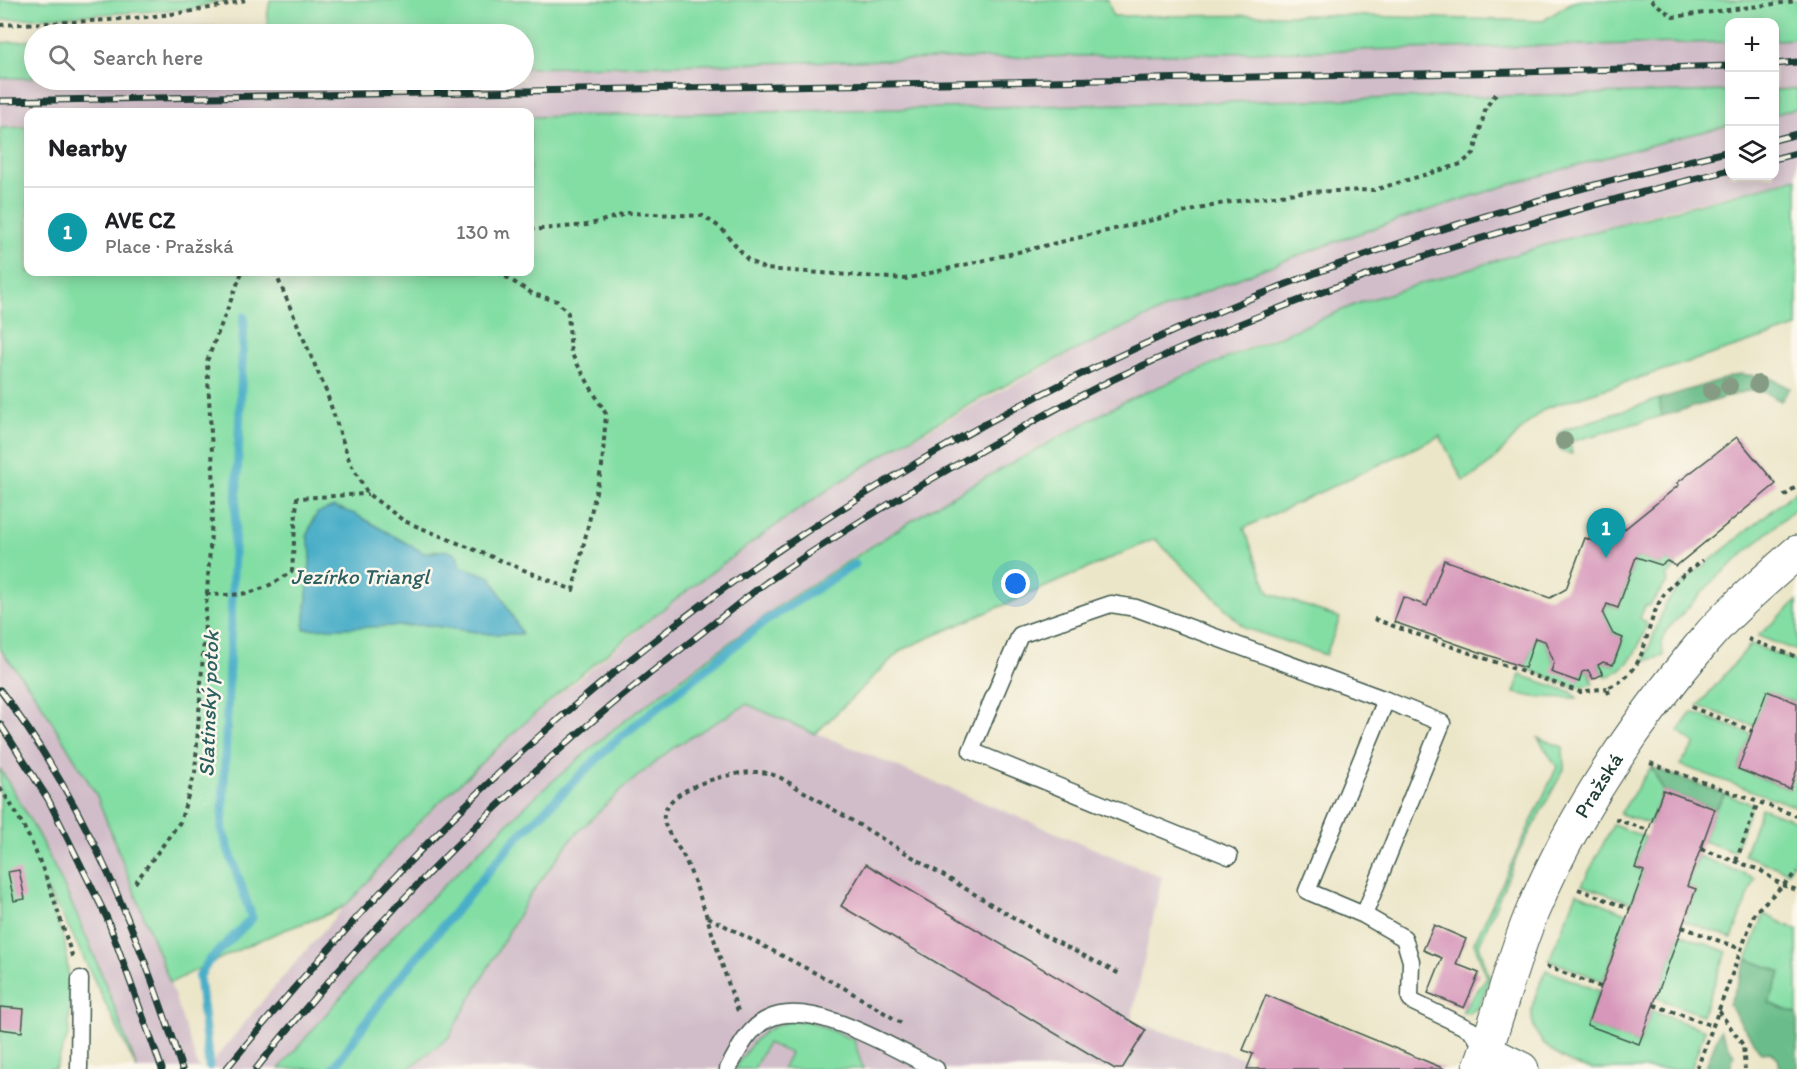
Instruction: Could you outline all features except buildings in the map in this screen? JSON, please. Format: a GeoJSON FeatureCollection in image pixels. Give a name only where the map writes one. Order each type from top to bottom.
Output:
{"type":"FeatureCollection","features":[{"type":"Feature","properties":{"kind":"street","name":"Pražská"},"geometry":{"type":"LineString","coordinates":[[1482,1060],[1510,969],[1533,910],[1591,795],[1622,747],[1706,639],[1753,591],[1797,552]]}},
{"type":"Feature","properties":{"kind":"street"},"geometry":{"type":"LineString","coordinates":[[1482,1060],[1522,1069]]}},
{"type":"Feature","properties":{"kind":"lane"},"geometry":{"type":"LineString","coordinates":[[1229,856],[971,751],[1020,635],[1111,604],[1136,608],[1386,700],[1442,723],[1364,915]]}},
{"type":"Feature","properties":{"kind":"lane"},"geometry":{"type":"LineString","coordinates":[[1386,700],[1307,891],[1364,915],[1404,938],[1411,961],[1410,998],[1413,1002],[1471,1030],[1482,1060]]}},
{"type":"Feature","properties":{"kind":"lane"},"geometry":{"type":"LineString","coordinates":[[79,1069],[80,979]]}},
{"type":"Feature","properties":{"kind":"lane"},"geometry":{"type":"LineString","coordinates":[[728,1069],[750,1032],[767,1019],[786,1014],[808,1014],[838,1024],[936,1069]]}},
{"type":"Feature","properties":{"kind":"path"},"geometry":{"type":"LineString","coordinates":[[0,25],[158,18],[200,12],[245,0]]}},
{"type":"Feature","properties":{"kind":"path"},"geometry":{"type":"LineString","coordinates":[[1651,0],[1673,17],[1797,1]]}},
{"type":"Feature","properties":{"kind":"path"},"geometry":{"type":"LineString","coordinates":[[534,230],[587,225],[629,213],[702,216],[721,228],[748,260],[765,268],[905,279],[1224,202],[1302,192],[1374,190],[1449,170],[1474,153],[1486,107],[1496,94]]}},
{"type":"Feature","properties":{"kind":"path"},"geometry":{"type":"LineString","coordinates":[[135,883],[180,822],[195,773],[214,488],[207,361],[240,276]]}},
{"type":"Feature","properties":{"kind":"path"},"geometry":{"type":"LineString","coordinates":[[276,276],[326,391],[350,463],[368,494],[404,521],[573,590],[602,466],[606,414],[571,353],[568,313],[557,301],[533,294],[504,276]]}},
{"type":"Feature","properties":{"kind":"path"},"geometry":{"type":"LineString","coordinates":[[1784,496],[1797,486]]}},
{"type":"Feature","properties":{"kind":"path"},"geometry":{"type":"LineString","coordinates":[[206,594],[236,596],[270,587],[292,571],[297,498],[368,494]]}},
{"type":"Feature","properties":{"kind":"path"},"geometry":{"type":"LineString","coordinates":[[1374,619],[1580,692],[1607,688],[1624,681],[1632,674],[1660,600],[1676,582],[1703,560]]}},
{"type":"Feature","properties":{"kind":"path"},"geometry":{"type":"LineString","coordinates":[[1747,639],[1797,657]]}},
{"type":"Feature","properties":{"kind":"path"},"geometry":{"type":"LineString","coordinates":[[1607,688],[1609,694]]}},
{"type":"Feature","properties":{"kind":"path"},"geometry":{"type":"LineString","coordinates":[[1687,706],[1752,731]]}},
{"type":"Feature","properties":{"kind":"path"},"geometry":{"type":"LineString","coordinates":[[1647,761],[1797,816]]}},
{"type":"Feature","properties":{"kind":"path"},"geometry":{"type":"LineString","coordinates":[[750,1032],[732,995],[708,917],[680,848],[664,823],[666,809],[682,791],[732,774],[761,771],[781,778],[1041,934],[1120,974]]}},
{"type":"Feature","properties":{"kind":"path"},"geometry":{"type":"LineString","coordinates":[[0,788],[23,821],[46,876],[80,979]]}},
{"type":"Feature","properties":{"kind":"path"},"geometry":{"type":"LineString","coordinates":[[1736,861],[1758,802]]}},
{"type":"Feature","properties":{"kind":"path"},"geometry":{"type":"LineString","coordinates":[[1612,818],[1648,830]]}},
{"type":"Feature","properties":{"kind":"path"},"geometry":{"type":"LineString","coordinates":[[1701,849],[1760,870],[1782,885],[1797,890]]}},
{"type":"Feature","properties":{"kind":"path"},"geometry":{"type":"LineString","coordinates":[[1697,1069],[1755,912],[1797,872]]}},
{"type":"Feature","properties":{"kind":"path"},"geometry":{"type":"LineString","coordinates":[[1574,888],[1630,909]]}},
{"type":"Feature","properties":{"kind":"path"},"geometry":{"type":"LineString","coordinates":[[708,917],[844,988],[905,1025]]}},
{"type":"Feature","properties":{"kind":"path"},"geometry":{"type":"LineString","coordinates":[[1683,927],[1741,949]]}},
{"type":"Feature","properties":{"kind":"path"},"geometry":{"type":"LineString","coordinates":[[1542,964],[1601,987]]}},
{"type":"Feature","properties":{"kind":"path"},"geometry":{"type":"LineString","coordinates":[[1654,1005],[1713,1026]]}},
{"type":"Feature","properties":{"kind":"path"},"geometry":{"type":"LineString","coordinates":[[1718,1011],[1743,1044],[1745,1069]]}},
{"type":"Feature","properties":{"kind":"shaded area"},"geometry":{"type":"Polygon","coordinates":[[[1797,39],[1797,89],[1779,90],[1779,40],[1797,39]]]}},
{"type":"Feature","properties":{"kind":"shaded area"},"geometry":{"type":"Polygon","coordinates":[[[1725,42],[1725,91],[534,117],[534,108],[24,108],[24,127],[0,128],[0,78],[24,78],[24,90],[534,90],[534,68],[1725,42]]]}},
{"type":"Feature","properties":{"kind":"shaded area"},"geometry":{"type":"Polygon","coordinates":[[[1797,109],[1797,178],[1659,212],[1449,274],[1359,303],[1254,345],[1127,400],[1027,453],[855,555],[781,604],[615,728],[539,793],[402,926],[278,1069],[207,1069],[269,993],[403,839],[509,736],[664,609],[812,499],[906,442],[1098,339],[1228,281],[1428,208],[1641,147],[1725,126],[1725,180],[1779,180],[1779,113],[1797,109]]]}},
{"type":"Feature","properties":{"kind":"shaded area"},"geometry":{"type":"Polygon","coordinates":[[[0,649],[37,697],[96,794],[170,983],[199,1069],[137,1069],[84,928],[26,811],[0,769],[0,649]]]}},
{"type":"Feature","properties":{"kind":"shaded area"},"geometry":{"type":"Polygon","coordinates":[[[747,704],[1162,877],[1131,1021],[1246,1059],[1242,1069],[408,1069],[448,1038],[528,898],[572,838],[622,789],[674,747],[747,704]]]}},
{"type":"Feature","properties":{"kind":"green space"},"geometry":{"type":"Polygon","coordinates":[[[0,0],[233,0],[217,1],[193,9],[0,20],[0,0]]]}},
{"type":"Feature","properties":{"kind":"green space"},"geometry":{"type":"Polygon","coordinates":[[[270,0],[1108,0],[1113,16],[1326,15],[1543,21],[1572,2],[1584,0],[1797,0],[1797,39],[1779,40],[1779,18],[1725,18],[1725,42],[534,68],[534,24],[268,24],[270,0]]]}},
{"type":"Feature","properties":{"kind":"green space"},"geometry":{"type":"Polygon","coordinates":[[[24,41],[24,78],[0,78],[0,43],[24,41]]]}},
{"type":"Feature","properties":{"kind":"green space"},"geometry":{"type":"Polygon","coordinates":[[[1797,89],[1797,109],[1779,113],[1779,90],[1797,89]]]}},
{"type":"Feature","properties":{"kind":"green space"},"geometry":{"type":"Polygon","coordinates":[[[1725,91],[1725,126],[1599,159],[1470,197],[1343,239],[1218,286],[1096,340],[977,400],[862,468],[750,544],[609,652],[508,738],[426,815],[344,906],[250,945],[170,983],[96,794],[37,697],[0,649],[0,128],[24,127],[24,276],[534,276],[534,117],[1725,91]],[[340,508],[314,517],[307,535],[311,553],[304,629],[428,625],[490,634],[522,634],[491,577],[460,566],[437,550],[424,553],[340,508]]]}},
{"type":"Feature","properties":{"kind":"green space"},"geometry":{"type":"Polygon","coordinates":[[[1797,178],[1797,327],[1546,408],[1525,426],[1487,466],[1463,481],[1440,436],[1244,528],[1269,593],[1340,618],[1326,655],[1245,628],[1155,539],[901,650],[815,734],[747,704],[674,747],[622,789],[572,838],[528,898],[448,1038],[408,1069],[279,1069],[402,926],[539,793],[615,728],[781,604],[941,502],[1127,400],[1359,303],[1555,242],[1797,178]]]}},
{"type":"Feature","properties":{"kind":"green space"},"geometry":{"type":"Polygon","coordinates":[[[1740,374],[1770,378],[1790,388],[1781,401],[1764,392],[1747,391],[1662,416],[1659,399],[1740,374]]]}},
{"type":"Feature","properties":{"kind":"green space"},"geometry":{"type":"Polygon","coordinates":[[[1659,399],[1662,416],[1570,442],[1572,454],[1562,451],[1558,445],[1559,434],[1564,430],[1659,399]]]}},
{"type":"Feature","properties":{"kind":"green space"},"geometry":{"type":"Polygon","coordinates":[[[1797,490],[1797,507],[1714,580],[1665,632],[1661,644],[1664,656],[1644,661],[1665,605],[1680,585],[1797,490]]]}},
{"type":"Feature","properties":{"kind":"green space"},"geometry":{"type":"Polygon","coordinates":[[[1636,557],[1661,565],[1667,561],[1676,566],[1666,577],[1668,581],[1650,605],[1645,606],[1640,618],[1647,624],[1633,656],[1622,668],[1606,677],[1598,665],[1603,662],[1613,665],[1623,638],[1613,634],[1603,614],[1607,604],[1618,608],[1636,557]]]}},
{"type":"Feature","properties":{"kind":"green space"},"geometry":{"type":"Polygon","coordinates":[[[1797,601],[1797,651],[1758,636],[1797,601]]]}},
{"type":"Feature","properties":{"kind":"green space"},"geometry":{"type":"Polygon","coordinates":[[[1535,638],[1545,641],[1554,662],[1579,681],[1582,672],[1588,670],[1593,684],[1576,688],[1525,668],[1535,638]]]}},
{"type":"Feature","properties":{"kind":"green space"},"geometry":{"type":"Polygon","coordinates":[[[1751,644],[1797,662],[1796,702],[1767,692],[1754,726],[1698,706],[1751,644]]]}},
{"type":"Feature","properties":{"kind":"green space"},"geometry":{"type":"Polygon","coordinates":[[[1520,675],[1571,692],[1577,698],[1534,697],[1514,693],[1520,675]]]}},
{"type":"Feature","properties":{"kind":"green space"},"geometry":{"type":"Polygon","coordinates":[[[1692,712],[1751,734],[1738,769],[1789,789],[1797,769],[1797,807],[1680,765],[1695,744],[1678,731],[1692,712]]]}},
{"type":"Feature","properties":{"kind":"green space"},"geometry":{"type":"Polygon","coordinates":[[[1538,738],[1563,747],[1564,769],[1519,852],[1479,945],[1490,979],[1478,1008],[1469,1013],[1462,1012],[1487,977],[1474,943],[1557,767],[1538,738]]]}},
{"type":"Feature","properties":{"kind":"green space"},"geometry":{"type":"Polygon","coordinates":[[[1651,767],[1663,790],[1650,824],[1620,814],[1651,767]]]}},
{"type":"Feature","properties":{"kind":"green space"},"geometry":{"type":"Polygon","coordinates":[[[1651,767],[1725,794],[1715,809],[1663,790],[1651,767]]]}},
{"type":"Feature","properties":{"kind":"green space"},"geometry":{"type":"Polygon","coordinates":[[[0,769],[41,841],[77,915],[137,1069],[71,932],[46,888],[65,944],[70,991],[69,1033],[55,1069],[0,1069],[0,769]]]}},
{"type":"Feature","properties":{"kind":"green space"},"geometry":{"type":"Polygon","coordinates":[[[1725,794],[1752,804],[1734,852],[1703,841],[1715,809],[1725,794]]]}},
{"type":"Feature","properties":{"kind":"green space"},"geometry":{"type":"Polygon","coordinates":[[[1761,808],[1797,821],[1797,851],[1789,872],[1744,855],[1761,808]]]}},
{"type":"Feature","properties":{"kind":"green space"},"geometry":{"type":"Polygon","coordinates":[[[1613,825],[1645,837],[1635,868],[1644,871],[1632,903],[1582,885],[1613,825]]]}},
{"type":"Feature","properties":{"kind":"green space"},"geometry":{"type":"Polygon","coordinates":[[[1698,856],[1755,878],[1732,938],[1684,921],[1696,890],[1687,886],[1698,856]]]}},
{"type":"Feature","properties":{"kind":"green space"},"geometry":{"type":"Polygon","coordinates":[[[1577,893],[1628,914],[1603,981],[1549,960],[1577,893]]]}},
{"type":"Feature","properties":{"kind":"green space"},"geometry":{"type":"Polygon","coordinates":[[[1764,914],[1797,930],[1797,1014],[1768,1003],[1781,972],[1747,959],[1764,914]]]}},
{"type":"Feature","properties":{"kind":"green space"},"geometry":{"type":"Polygon","coordinates":[[[1680,934],[1727,952],[1702,1015],[1657,998],[1680,934]]]}},
{"type":"Feature","properties":{"kind":"green space"},"geometry":{"type":"Polygon","coordinates":[[[1747,959],[1781,972],[1769,1003],[1797,1014],[1797,1069],[1779,1069],[1779,1061],[1775,1055],[1769,1052],[1761,1053],[1729,1005],[1747,959]]]}},
{"type":"Feature","properties":{"kind":"green space"},"geometry":{"type":"Polygon","coordinates":[[[1546,970],[1599,991],[1587,1025],[1639,1044],[1651,1011],[1705,1030],[1691,1069],[1593,1069],[1571,1063],[1560,1057],[1542,1041],[1533,1021],[1533,1004],[1546,970]]]}},
{"type":"Feature","properties":{"kind":"green space"},"geometry":{"type":"Polygon","coordinates":[[[790,1021],[808,1021],[854,1040],[863,1069],[782,1069],[790,1053],[767,1043],[754,1069],[735,1069],[757,1038],[770,1028],[790,1021]]]}},
{"type":"Feature","properties":{"kind":"green space"},"geometry":{"type":"Polygon","coordinates":[[[1720,1030],[1734,1055],[1730,1069],[1705,1069],[1720,1030]]]}},
{"type":"Feature","properties":{"kind":"water","name":"Jezírko Triangl"},"geometry":{"type":"Polygon","coordinates":[[[334,507],[355,514],[424,553],[448,551],[458,556],[460,566],[491,577],[522,634],[490,634],[428,625],[304,629],[311,553],[307,535],[317,513],[334,507]]]}},
{"type":"Feature","properties":{"kind":"waterway","name":"Slatinský potok"},"geometry":{"type":"LineString","coordinates":[[209,1066],[199,977],[208,962],[252,918],[222,830],[244,317]]}},
{"type":"Feature","properties":{"kind":"waterway"},"geometry":{"type":"LineString","coordinates":[[333,1069],[386,994],[513,842],[612,744],[764,622],[855,564]]}},
{"type":"Feature","properties":{"kind":"railway"},"geometry":{"type":"LineString","coordinates":[[1779,64],[1797,62]]}},
{"type":"Feature","properties":{"kind":"railway"},"geometry":{"type":"LineString","coordinates":[[0,101],[1725,66]]}},
{"type":"Feature","properties":{"kind":"railway"},"geometry":{"type":"LineString","coordinates":[[1779,139],[1797,134]]}},
{"type":"Feature","properties":{"kind":"railway"},"geometry":{"type":"LineString","coordinates":[[226,1069],[374,898],[535,740],[620,668],[709,600],[801,535],[895,475],[993,420],[1092,369],[1194,322],[1297,280],[1403,242],[1511,208],[1725,152]]}},
{"type":"Feature","properties":{"kind":"railway"},"geometry":{"type":"LineString","coordinates":[[1779,158],[1797,153]]}},
{"type":"Feature","properties":{"kind":"railway"},"geometry":{"type":"LineString","coordinates":[[256,1069],[304,1010],[406,896],[515,790],[630,690],[767,582],[867,517],[988,447],[1118,377],[1266,313],[1419,258],[1496,234],[1725,171]]}},
{"type":"Feature","properties":{"kind":"railway"},"geometry":{"type":"LineString","coordinates":[[0,690],[31,733],[84,824],[128,920],[166,1019],[182,1069]]}},
{"type":"Feature","properties":{"kind":"railway"},"geometry":{"type":"LineString","coordinates":[[0,724],[48,799],[107,918],[162,1069]]}},
{"type":"Feature","properties":{"kind":"place","name":"AVE CZ"},"geometry":{"type":"Point","coordinates":[1606,558]}}]}
